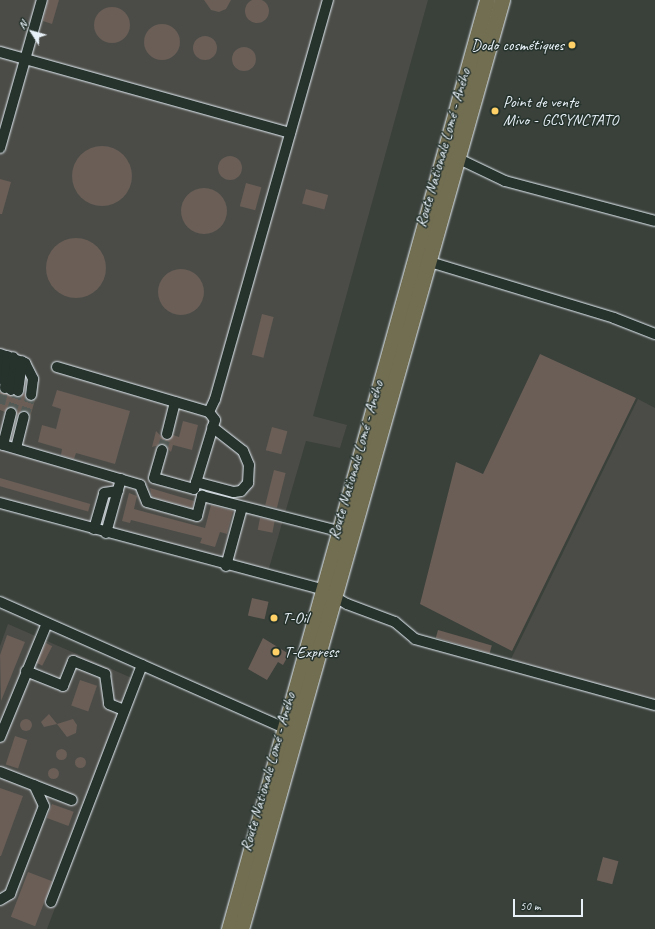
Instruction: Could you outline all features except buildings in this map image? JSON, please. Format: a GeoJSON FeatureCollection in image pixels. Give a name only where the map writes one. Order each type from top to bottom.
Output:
{"type":"FeatureCollection","features":[{"type":"Feature","properties":{"kind":"highway","name":"Route Nationale Lomé - Aného"},"geometry":{"type":"LineString","coordinates":[[241,929],[292,731],[321,589],[487,0]]}},
{"type":"Feature","properties":{"kind":"highway","name":"Route Nationale Lomé - Aného"},"geometry":{"type":"LineString","coordinates":[[229,929],[336,596],[459,159],[502,0]]}},
{"type":"Feature","properties":{"kind":"street"},"geometry":{"type":"LineString","coordinates":[[0,148],[42,0]]}},
{"type":"Feature","properties":{"kind":"street"},"geometry":{"type":"LineString","coordinates":[[209,412],[215,399],[328,0]]}},
{"type":"Feature","properties":{"kind":"street"},"geometry":{"type":"LineString","coordinates":[[0,52],[290,133]]}},
{"type":"Feature","properties":{"kind":"street"},"geometry":{"type":"LineString","coordinates":[[459,159],[505,181],[655,221]]}},
{"type":"Feature","properties":{"kind":"street"},"geometry":{"type":"LineString","coordinates":[[430,262],[614,318],[655,334]]}},
{"type":"Feature","properties":{"kind":"street"},"geometry":{"type":"LineString","coordinates":[[9,358],[30,372],[33,386],[15,390]]}},
{"type":"Feature","properties":{"kind":"street"},"geometry":{"type":"LineString","coordinates":[[9,358],[15,390]]}},
{"type":"Feature","properties":{"kind":"street"},"geometry":{"type":"LineString","coordinates":[[9,358],[15,390]]}},
{"type":"Feature","properties":{"kind":"street"},"geometry":{"type":"LineString","coordinates":[[57,367],[209,412],[214,420],[194,489],[154,478],[162,450]]}},
{"type":"Feature","properties":{"kind":"street"},"geometry":{"type":"LineString","coordinates":[[167,434],[175,402]]}},
{"type":"Feature","properties":{"kind":"street"},"geometry":{"type":"LineString","coordinates":[[0,429],[15,414],[7,446],[140,485],[147,502],[197,516],[202,496],[338,531]]}},
{"type":"Feature","properties":{"kind":"street"},"geometry":{"type":"LineString","coordinates":[[196,482],[234,492],[241,491],[248,482],[249,465],[243,451],[212,427]]}},
{"type":"Feature","properties":{"kind":"street"},"geometry":{"type":"LineString","coordinates":[[106,533],[121,479]]}},
{"type":"Feature","properties":{"kind":"street"},"geometry":{"type":"LineString","coordinates":[[94,529],[104,493],[118,491]]}},
{"type":"Feature","properties":{"kind":"street"},"geometry":{"type":"LineString","coordinates":[[0,503],[226,566],[321,589],[336,596],[347,604],[395,622],[415,639],[655,705]]}},
{"type":"Feature","properties":{"kind":"street"},"geometry":{"type":"LineString","coordinates":[[226,566],[242,507]]}},
{"type":"Feature","properties":{"kind":"street"},"geometry":{"type":"LineString","coordinates":[[0,602],[292,731]]}},
{"type":"Feature","properties":{"kind":"street"},"geometry":{"type":"LineString","coordinates":[[0,737],[47,623]]}},
{"type":"Feature","properties":{"kind":"street"},"geometry":{"type":"LineString","coordinates":[[26,671],[63,686],[73,662],[105,674],[109,704],[124,710]]}},
{"type":"Feature","properties":{"kind":"street"},"geometry":{"type":"LineString","coordinates":[[51,902],[142,665]]}},
{"type":"Feature","properties":{"kind":"street"},"geometry":{"type":"LineString","coordinates":[[0,772],[72,800]]}},
{"type":"Feature","properties":{"kind":"street"},"geometry":{"type":"LineString","coordinates":[[0,900],[10,894],[44,806],[34,785]]}},
{"type":"Feature","properties":{"kind":"shaded area"},"geometry":{"type":"Polygon","coordinates":[[[0,0],[428,0],[313,416],[347,425],[340,448],[306,441],[267,575],[0,499],[0,0]]]}},
{"type":"Feature","properties":{"kind":"shaded area"},"geometry":{"type":"Polygon","coordinates":[[[638,399],[655,408],[655,701],[511,659],[638,399]]]}},
{"type":"Feature","properties":{"kind":"shaded area"},"geometry":{"type":"Polygon","coordinates":[[[8,624],[141,682],[47,929],[0,929],[0,646],[8,624]]]}},
{"type":"Feature","properties":{"kind":"tunnel"},"geometry":{"type":"LineString","coordinates":[[0,404],[4,388]]}},
{"type":"Feature","properties":{"kind":"tunnel"},"geometry":{"type":"LineString","coordinates":[[11,413],[18,392]]}},
{"type":"Feature","properties":{"kind":"tunnel"},"geometry":{"type":"LineString","coordinates":[[24,417],[31,395]]}},
{"type":"Feature","properties":{"kind":"tunnel"},"geometry":{"type":"LineString","coordinates":[[162,450],[167,434]]}},
{"type":"Feature","properties":{"kind":"place","name":"Dodo cosmétiques"},"geometry":{"type":"Point","coordinates":[572,45]}},
{"type":"Feature","properties":{"kind":"place","name":"Point de vente Mivo - GCSYNCTATO"},"geometry":{"type":"Point","coordinates":[495,111]}},
{"type":"Feature","properties":{"kind":"place","name":"T-Oil"},"geometry":{"type":"Point","coordinates":[274,618]}},
{"type":"Feature","properties":{"kind":"place","name":"T-Express"},"geometry":{"type":"Point","coordinates":[276,652]}}]}
